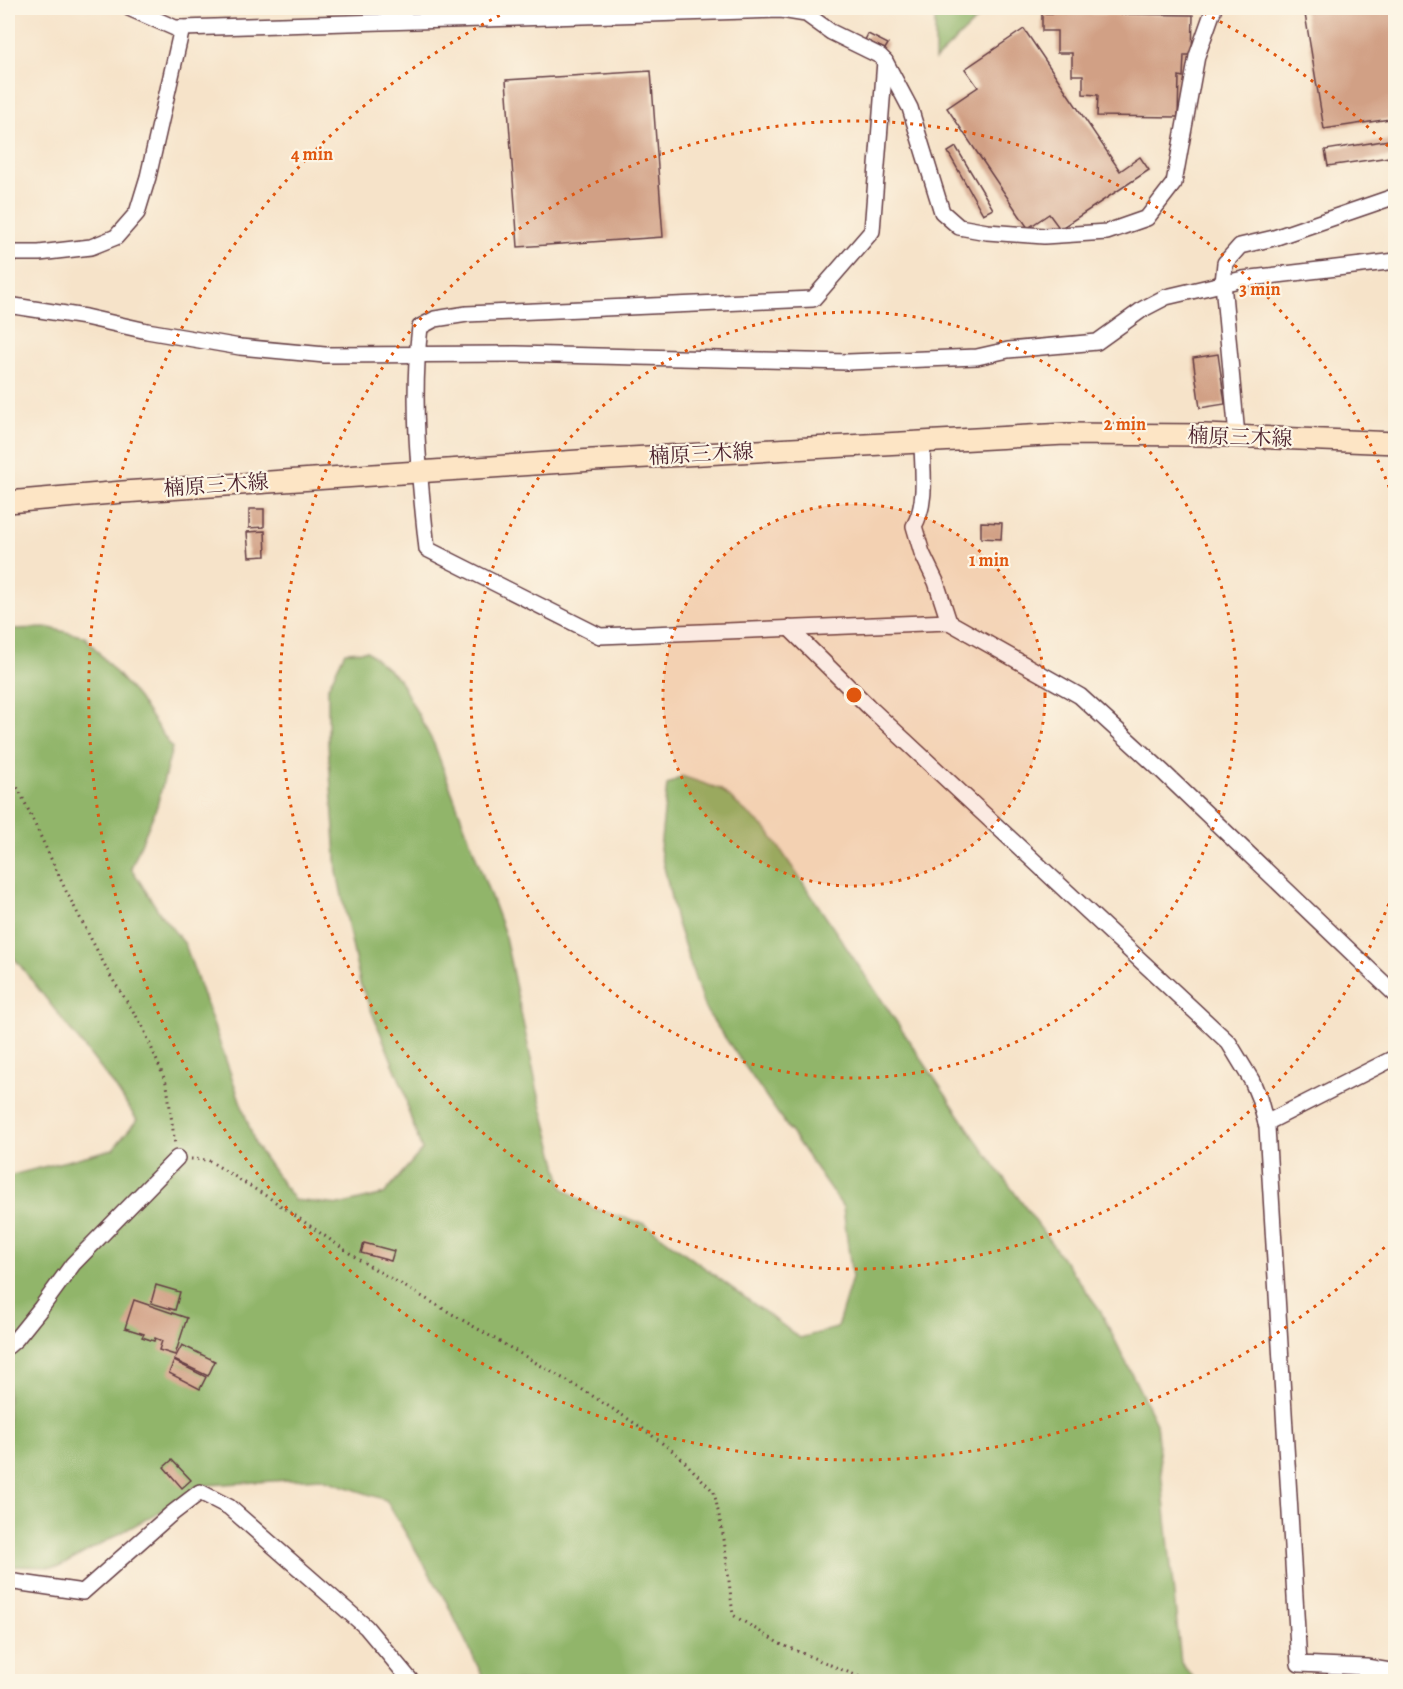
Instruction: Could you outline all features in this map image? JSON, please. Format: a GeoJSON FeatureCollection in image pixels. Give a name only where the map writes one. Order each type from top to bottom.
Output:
{"type":"FeatureCollection","features":[{"type":"Feature","properties":{"kind":"main road","name":"楠原三木線"},"geometry":{"type":"LineString","coordinates":[[8,502],[419,472],[1065,434],[1238,436],[1395,443]]}},
{"type":"Feature","properties":{"kind":"street"},"geometry":{"type":"LineString","coordinates":[[129,8],[175,28],[781,10],[806,14],[831,32],[880,56],[885,61],[910,108],[942,212],[959,226],[987,232],[1044,236],[1107,232],[1147,218],[1174,183],[1197,56],[1214,8]]}},
{"type":"Feature","properties":{"kind":"street"},"geometry":{"type":"LineString","coordinates":[[8,252],[39,253],[91,247],[116,237],[137,213],[148,177],[182,28]]}},
{"type":"Feature","properties":{"kind":"street"},"geometry":{"type":"LineString","coordinates":[[885,61],[872,231],[813,299],[467,314],[435,320],[420,327],[417,354],[416,444],[427,549],[600,636],[949,622],[1080,696],[1163,772],[1395,995]]}},
{"type":"Feature","properties":{"kind":"street"},"geometry":{"type":"LineString","coordinates":[[1238,436],[1223,284],[1225,263],[1240,246],[1274,238],[1395,196]]}},
{"type":"Feature","properties":{"kind":"street"},"geometry":{"type":"LineString","coordinates":[[8,306],[85,316],[147,331],[240,347],[325,355],[720,358],[848,362],[977,357],[1008,350],[1097,342],[1143,309],[1166,297],[1243,279],[1395,261]]}},
{"type":"Feature","properties":{"kind":"street"},"geometry":{"type":"LineString","coordinates":[[922,441],[923,487],[920,516],[914,526],[949,622]]}},
{"type":"Feature","properties":{"kind":"street"},"geometry":{"type":"LineString","coordinates":[[789,628],[868,706],[1229,1043],[1259,1098],[1266,1123],[1299,1664],[1366,1667],[1395,1672]]}},
{"type":"Feature","properties":{"kind":"street"},"geometry":{"type":"LineString","coordinates":[[1266,1123],[1395,1057]]}},
{"type":"Feature","properties":{"kind":"street"},"geometry":{"type":"LineString","coordinates":[[8,1346],[35,1316],[73,1264],[177,1158]]}},
{"type":"Feature","properties":{"kind":"street"},"geometry":{"type":"LineString","coordinates":[[8,1581],[83,1592],[170,1515],[200,1492],[229,1507],[366,1627],[412,1682]]}},
{"type":"Feature","properties":{"kind":"path"},"geometry":{"type":"LineString","coordinates":[[8,772],[20,792],[86,929],[111,976],[142,1025],[167,1086],[177,1158],[208,1160],[271,1199],[361,1261],[588,1393],[669,1448],[714,1492],[724,1539],[733,1615],[780,1644],[872,1682]]}},
{"type":"Feature","properties":{"kind":"green space"},"geometry":{"type":"Polygon","coordinates":[[[935,8],[989,8],[935,60],[935,8]]]}},
{"type":"Feature","properties":{"kind":"green space"},"geometry":{"type":"Polygon","coordinates":[[[50,628],[85,637],[138,698],[172,748],[157,806],[131,868],[161,915],[185,944],[256,1146],[294,1200],[339,1205],[384,1194],[422,1150],[408,1110],[405,1093],[360,983],[337,872],[328,744],[328,687],[345,652],[367,651],[399,679],[434,744],[504,932],[537,1088],[563,1188],[594,1209],[645,1224],[800,1338],[837,1328],[852,1278],[843,1207],[705,1009],[676,920],[660,849],[667,785],[682,776],[720,789],[768,831],[974,1137],[1100,1310],[1156,1423],[1181,1663],[1196,1681],[485,1681],[446,1601],[386,1500],[320,1478],[208,1485],[59,1567],[8,1566],[8,1176],[113,1149],[137,1120],[116,1088],[8,950],[8,629],[50,628]]]}},
{"type":"Feature","properties":{"kind":"building"},"geometry":{"type":"Polygon","coordinates":[[[1304,8],[1396,8],[1396,118],[1324,129],[1304,8]]]}},
{"type":"Feature","properties":{"kind":"building"},"geometry":{"type":"Polygon","coordinates":[[[1042,13],[1193,15],[1192,55],[1184,55],[1183,77],[1179,76],[1178,117],[1097,116],[1098,95],[1083,94],[1083,75],[1072,75],[1072,53],[1057,53],[1057,31],[1042,31],[1042,13]]]}},
{"type":"Feature","properties":{"kind":"building"},"geometry":{"type":"Polygon","coordinates":[[[1024,29],[1120,171],[1140,157],[1149,170],[1060,229],[1049,214],[1028,228],[947,108],[978,87],[965,69],[1024,29]]]}},
{"type":"Feature","properties":{"kind":"building"},"geometry":{"type":"Polygon","coordinates":[[[868,34],[888,44],[885,49],[865,40],[868,34]]]}},
{"type":"Feature","properties":{"kind":"building"},"geometry":{"type":"Polygon","coordinates":[[[651,71],[663,237],[518,247],[506,80],[651,71]]]}},
{"type":"Feature","properties":{"kind":"building"},"geometry":{"type":"Polygon","coordinates":[[[1396,139],[1396,156],[1328,166],[1325,150],[1396,139]]]}},
{"type":"Feature","properties":{"kind":"building"},"geometry":{"type":"Polygon","coordinates":[[[956,147],[993,209],[983,214],[948,152],[956,147]]]}},
{"type":"Feature","properties":{"kind":"building"},"geometry":{"type":"Polygon","coordinates":[[[1218,354],[1225,404],[1200,408],[1193,358],[1218,354]]]}},
{"type":"Feature","properties":{"kind":"building"},"geometry":{"type":"Polygon","coordinates":[[[249,509],[264,509],[264,527],[249,528],[249,509]]]}},
{"type":"Feature","properties":{"kind":"building"},"geometry":{"type":"Polygon","coordinates":[[[981,522],[1002,523],[1001,539],[981,538],[981,522]]]}},
{"type":"Feature","properties":{"kind":"building"},"geometry":{"type":"Polygon","coordinates":[[[265,531],[266,556],[249,557],[247,532],[265,531]]]}},
{"type":"Feature","properties":{"kind":"building"},"geometry":{"type":"Polygon","coordinates":[[[364,1243],[394,1251],[391,1261],[361,1253],[364,1243]]]}},
{"type":"Feature","properties":{"kind":"building"},"geometry":{"type":"Polygon","coordinates":[[[156,1285],[180,1292],[175,1310],[151,1303],[156,1285]]]}},
{"type":"Feature","properties":{"kind":"building"},"geometry":{"type":"Polygon","coordinates":[[[134,1300],[187,1318],[175,1355],[159,1350],[162,1341],[142,1337],[144,1334],[125,1328],[134,1300]]]}},
{"type":"Feature","properties":{"kind":"building"},"geometry":{"type":"Polygon","coordinates":[[[182,1345],[215,1361],[208,1376],[174,1360],[182,1345]]]}},
{"type":"Feature","properties":{"kind":"building"},"geometry":{"type":"Polygon","coordinates":[[[174,1361],[206,1377],[200,1389],[169,1373],[174,1361]]]}},
{"type":"Feature","properties":{"kind":"building"},"geometry":{"type":"Polygon","coordinates":[[[172,1460],[191,1480],[182,1488],[164,1467],[172,1460]]]}}]}
